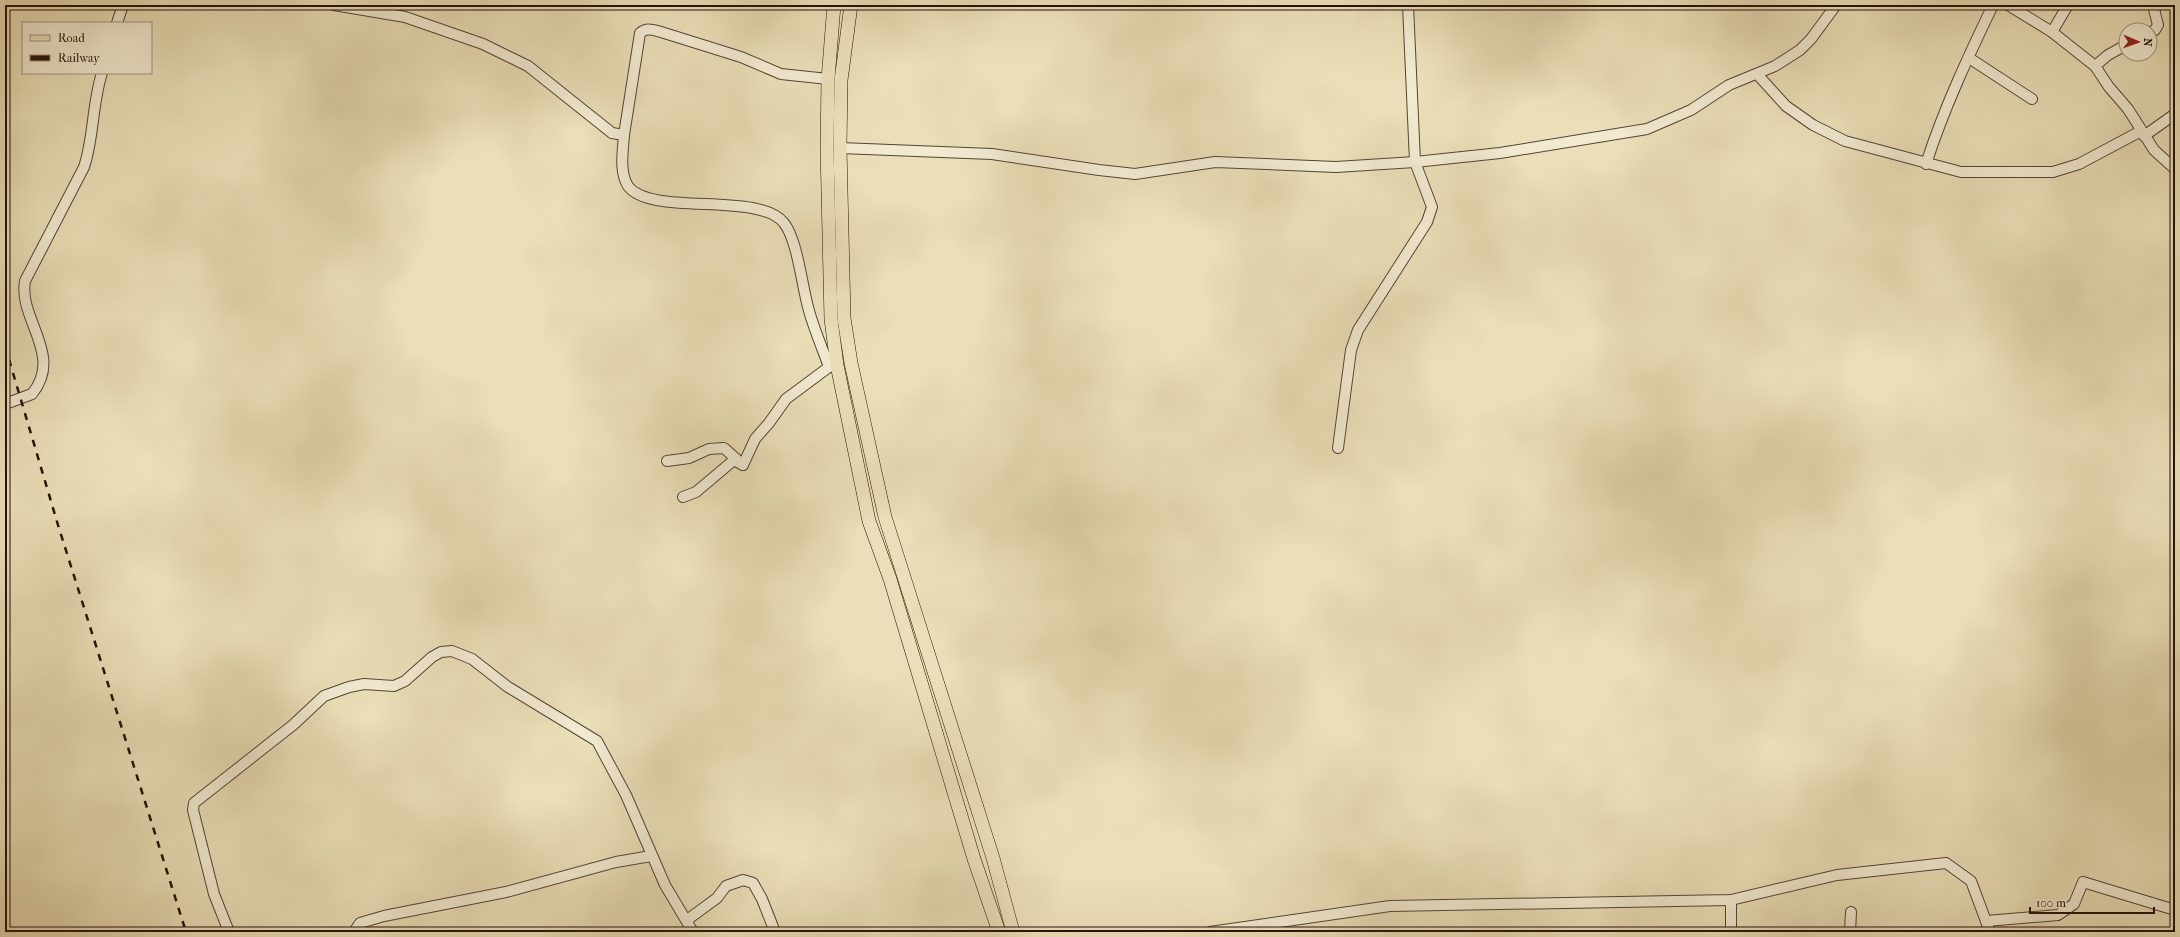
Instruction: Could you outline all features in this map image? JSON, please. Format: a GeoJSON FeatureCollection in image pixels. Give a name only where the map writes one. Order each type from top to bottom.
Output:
{"type":"FeatureCollection","features":[{"type":"Feature","properties":{"kind":"main road"},"geometry":{"type":"LineString","coordinates":[[834,5],[828,79],[827,148],[833,366],[869,521],[890,579],[974,859],[999,932]]}},
{"type":"Feature","properties":{"kind":"main road"},"geometry":{"type":"LineString","coordinates":[[851,5],[841,80],[840,148],[844,318],[862,420],[887,524],[962,760],[1013,932]]}},
{"type":"Feature","properties":{"kind":"street"},"geometry":{"type":"LineString","coordinates":[[117,22],[123,5]]}},
{"type":"Feature","properties":{"kind":"street"},"geometry":{"type":"LineString","coordinates":[[334,5],[405,17],[482,44],[528,66],[612,133],[624,135]]}},
{"type":"Feature","properties":{"kind":"street"},"geometry":{"type":"LineString","coordinates":[[1338,448],[1351,350],[1358,330],[1427,222],[1432,207],[1415,162],[1408,5]]}},
{"type":"Feature","properties":{"kind":"street"},"geometry":{"type":"LineString","coordinates":[[840,148],[992,154],[1135,174],[1215,162],[1336,167],[1415,162],[1500,153],[1647,129],[1691,110],[1730,85],[1775,66],[1800,50],[1811,39],[1836,5]]}},
{"type":"Feature","properties":{"kind":"street"},"geometry":{"type":"LineString","coordinates":[[1926,164],[1939,122],[1960,73],[1969,58],[1993,5]]}},
{"type":"Feature","properties":{"kind":"street"},"geometry":{"type":"LineString","coordinates":[[2008,5],[2052,32],[2095,66],[2109,87],[2128,109],[2154,150],[2175,169]]}},
{"type":"Feature","properties":{"kind":"street"},"geometry":{"type":"LineString","coordinates":[[2052,32],[2068,5]]}},
{"type":"Feature","properties":{"kind":"street"},"geometry":{"type":"LineString","coordinates":[[2154,5],[2157,22]]}},
{"type":"Feature","properties":{"kind":"street"},"geometry":{"type":"LineString","coordinates":[[743,465],[755,439],[786,400],[833,366],[808,308],[791,235],[784,222],[772,212],[754,208],[646,197],[634,192],[628,185],[624,174],[622,161],[624,135],[640,33],[649,29],[661,32],[741,57],[781,74],[828,79]]}},
{"type":"Feature","properties":{"kind":"street"},"geometry":{"type":"LineString","coordinates":[[2095,66],[2108,55],[2118,49]]}},
{"type":"Feature","properties":{"kind":"street"},"geometry":{"type":"LineString","coordinates":[[1969,58],[2032,99]]}},
{"type":"Feature","properties":{"kind":"street"},"geometry":{"type":"LineString","coordinates":[[5,404],[32,394],[41,377],[43,358],[37,331],[23,291],[25,281],[84,167],[88,154],[96,93],[102,74]]}},
{"type":"Feature","properties":{"kind":"street"},"geometry":{"type":"LineString","coordinates":[[1757,74],[1786,106],[1814,125],[1845,140],[1926,164],[1961,172],[2053,172],[2079,164],[2143,134],[2175,114]]}},
{"type":"Feature","properties":{"kind":"street"},"geometry":{"type":"LineString","coordinates":[[667,461],[689,458],[710,449],[724,448],[743,465]]}},
{"type":"Feature","properties":{"kind":"street"},"geometry":{"type":"LineString","coordinates":[[683,497],[696,492],[734,460],[743,465]]}},
{"type":"Feature","properties":{"kind":"street"},"geometry":{"type":"LineString","coordinates":[[229,932],[214,894],[193,810],[194,802],[293,725],[324,696],[349,687],[364,684],[394,686],[405,681],[432,657],[441,652],[452,651],[472,658],[508,687],[597,741],[626,795],[664,886],[687,920],[693,932]]}},
{"type":"Feature","properties":{"kind":"street"},"geometry":{"type":"LineString","coordinates":[[354,932],[360,923],[384,916],[506,892],[616,862],[652,856]]}},
{"type":"Feature","properties":{"kind":"street"},"geometry":{"type":"LineString","coordinates":[[1210,932],[1390,906],[1731,900],[1837,874],[1946,863],[1971,881],[1990,932]]}},
{"type":"Feature","properties":{"kind":"street"},"geometry":{"type":"LineString","coordinates":[[687,920],[717,898],[726,886],[743,880],[753,883],[762,899],[775,932]]}},
{"type":"Feature","properties":{"kind":"street"},"geometry":{"type":"LineString","coordinates":[[1986,921],[2058,915],[2074,904],[2083,882],[2175,910]]}},
{"type":"Feature","properties":{"kind":"street"},"geometry":{"type":"LineString","coordinates":[[1731,900],[1731,932]]}},
{"type":"Feature","properties":{"kind":"street"},"geometry":{"type":"LineString","coordinates":[[1850,932],[1851,912]]}},
{"type":"Feature","properties":{"kind":"railway"},"geometry":{"type":"LineString","coordinates":[[5,346],[58,525],[186,932]]}}]}
